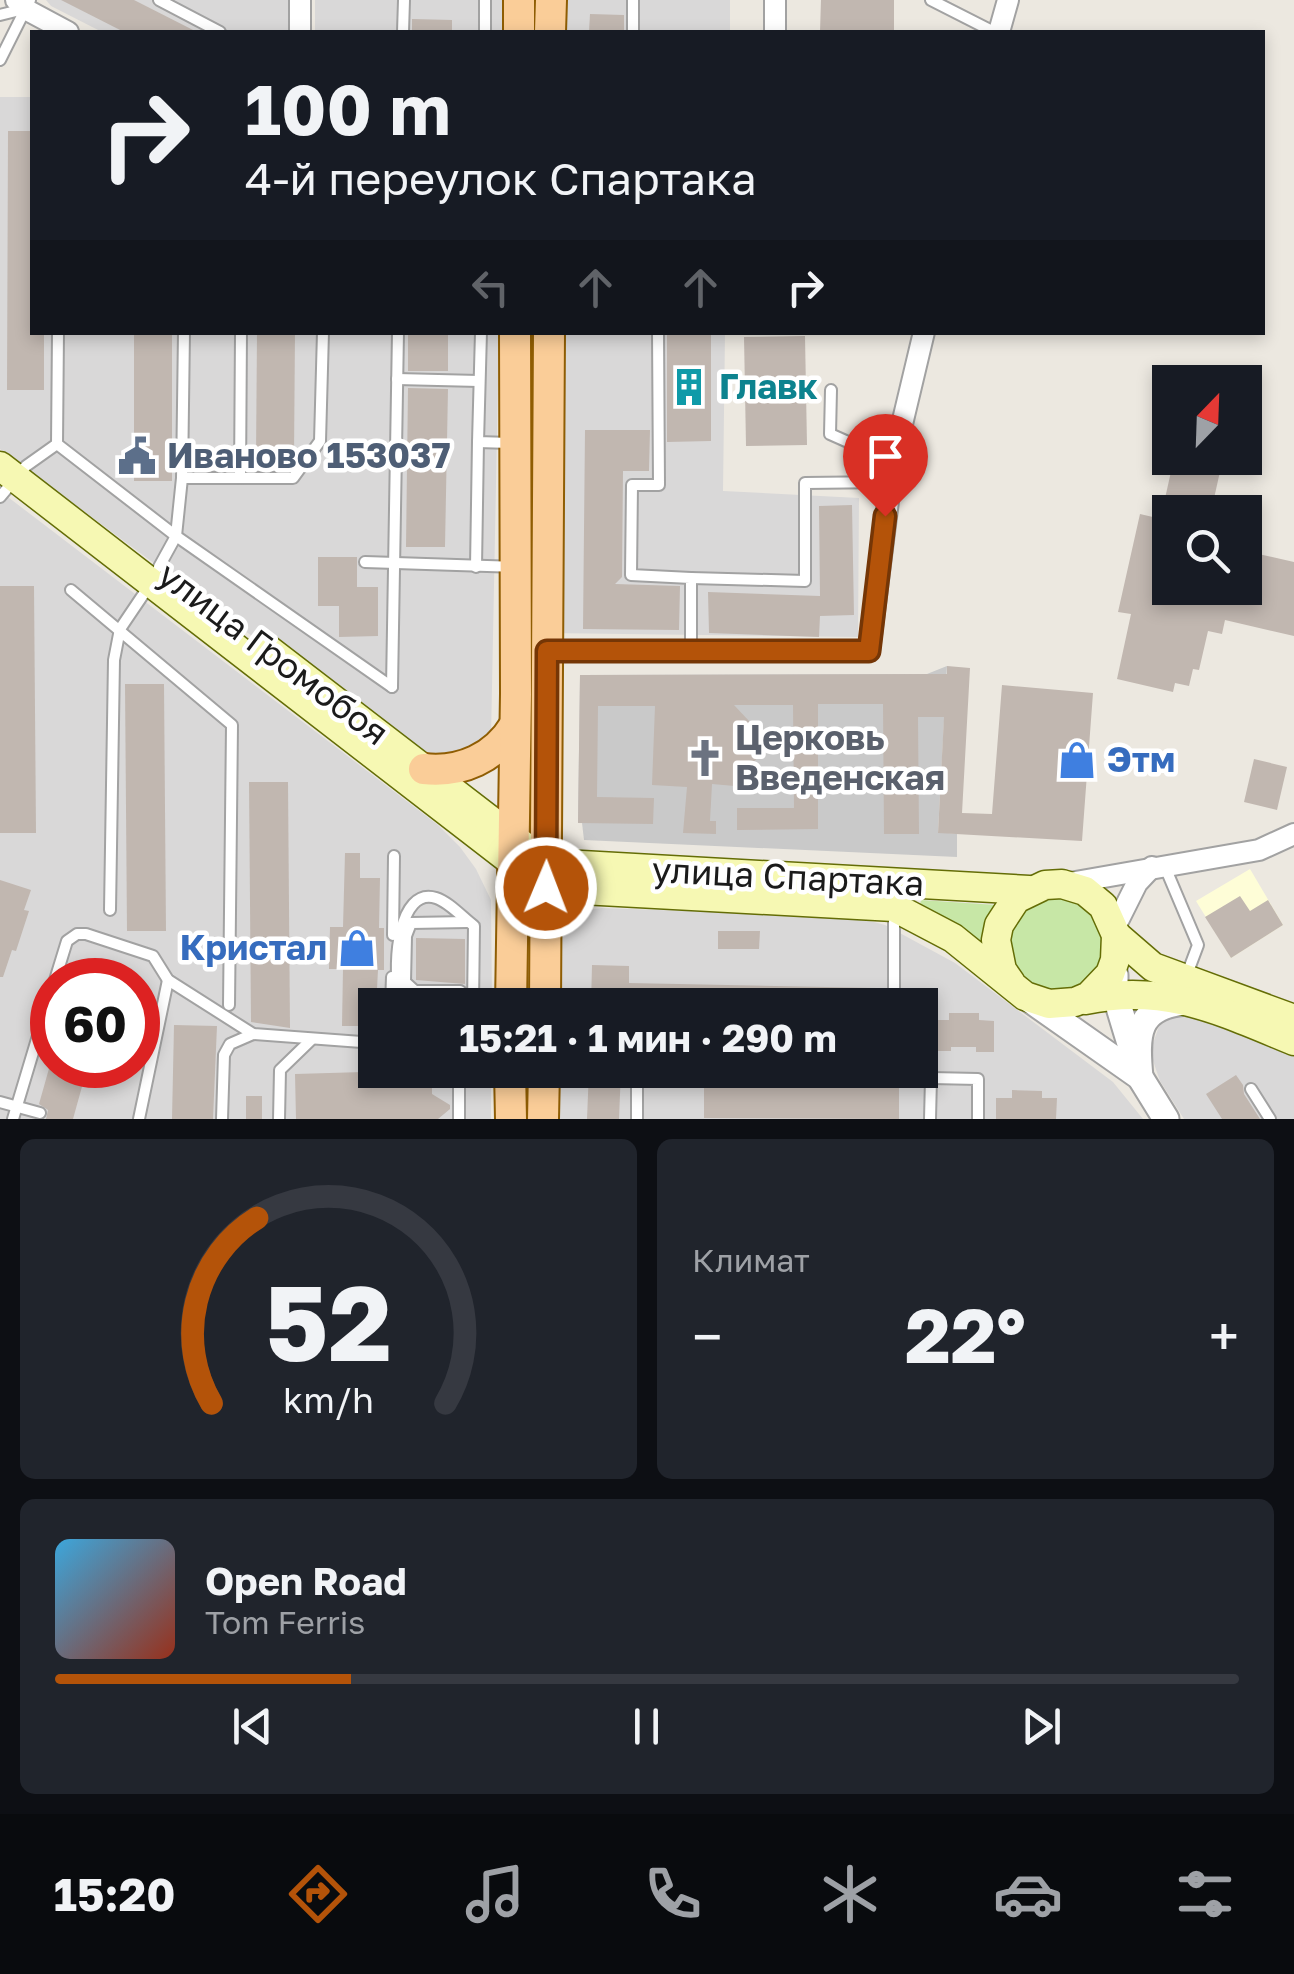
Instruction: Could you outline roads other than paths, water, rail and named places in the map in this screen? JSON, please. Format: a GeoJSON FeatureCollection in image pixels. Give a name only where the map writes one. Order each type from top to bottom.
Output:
{"type":"FeatureCollection","features":[{"type":"Feature","properties":{"kind":"main road"},"geometry":{"type":"LineString","coordinates":[[519,0],[519,30]]}},
{"type":"Feature","properties":{"kind":"main road"},"geometry":{"type":"LineString","coordinates":[[550,30],[552,0]]}},
{"type":"Feature","properties":{"kind":"main road"},"geometry":{"type":"LineString","coordinates":[[511,988],[516,335]]}},
{"type":"Feature","properties":{"kind":"main road"},"geometry":{"type":"LineString","coordinates":[[544,988],[549,335]]}},
{"type":"Feature","properties":{"kind":"main road"},"geometry":{"type":"LineString","coordinates":[[516,369],[548,370]]}},
{"type":"Feature","properties":{"kind":"main road","name":"улица Громобоя"},"geometry":{"type":"LineString","coordinates":[[0,446],[10,477],[155,575],[424,769],[514,850]]}},
{"type":"Feature","properties":{"kind":"main road","name":"улица Громобоя"},"geometry":{"type":"LineString","coordinates":[[155,575],[514,850]]}},
{"type":"Feature","properties":{"kind":"main road"},"geometry":{"type":"LineString","coordinates":[[424,769],[454,770],[478,761],[495,750],[514,725]]}},
{"type":"Feature","properties":{"kind":"main road"},"geometry":{"type":"LineString","coordinates":[[514,850],[546,875]]}},
{"type":"Feature","properties":{"kind":"main road","name":"улица Спартака"},"geometry":{"type":"LineString","coordinates":[[546,875],[1030,890]]}},
{"type":"Feature","properties":{"kind":"main road","name":"улица Спартака"},"geometry":{"type":"LineString","coordinates":[[546,875],[894,906],[953,938],[1018,989]]}},
{"type":"Feature","properties":{"kind":"main road"},"geometry":{"type":"LineString","coordinates":[[1294,1019],[1153,967],[1116,940],[1095,897],[1062,884],[1030,890],[1016,899],[999,925],[997,956],[1018,989],[1049,1004],[1143,993],[1204,1004],[1294,1041]]}},
{"type":"Feature","properties":{"kind":"main road"},"geometry":{"type":"LineString","coordinates":[[1075,1002],[1100,986],[1116,940]]}},
{"type":"Feature","properties":{"kind":"main road"},"geometry":{"type":"LineString","coordinates":[[510,1088],[511,1119]]}},
{"type":"Feature","properties":{"kind":"main road"},"geometry":{"type":"LineString","coordinates":[[543,1119],[544,1088]]}},
{"type":"Feature","properties":{"kind":"street"},"geometry":{"type":"LineString","coordinates":[[300,0],[300,30]]}},
{"type":"Feature","properties":{"kind":"street"},"geometry":{"type":"LineString","coordinates":[[774,0],[774,30]]}},
{"type":"Feature","properties":{"kind":"street"},"geometry":{"type":"LineString","coordinates":[[997,30],[1008,0]]}},
{"type":"Feature","properties":{"kind":"street"},"geometry":{"type":"LineString","coordinates":[[24,3],[64,30]]}},
{"type":"Feature","properties":{"kind":"street"},"geometry":{"type":"LineString","coordinates":[[547,651],[869,651],[891,472],[923,335]]}},
{"type":"Feature","properties":{"kind":"street"},"geometry":{"type":"LineString","coordinates":[[1062,884],[1259,850],[1294,834]]}},
{"type":"Feature","properties":{"kind":"street"},"geometry":{"type":"LineString","coordinates":[[1158,867],[1132,891],[1116,940],[1114,994],[1140,1076],[1166,1119]]}},
{"type":"Feature","properties":{"kind":"street"},"geometry":{"type":"LineString","coordinates":[[1018,989],[1140,1076]]}},
{"type":"Feature","properties":{"kind":"street"},"geometry":{"type":"LineString","coordinates":[[1140,1076],[1138,1039],[1144,1022],[1156,1009],[1171,1004],[1204,1004]]}},
{"type":"Feature","properties":{"kind":"lane"},"geometry":{"type":"LineString","coordinates":[[159,0],[216,30]]}},
{"type":"Feature","properties":{"kind":"lane"},"geometry":{"type":"LineString","coordinates":[[403,30],[404,0]]}},
{"type":"Feature","properties":{"kind":"lane"},"geometry":{"type":"LineString","coordinates":[[485,0],[485,30]]}},
{"type":"Feature","properties":{"kind":"lane"},"geometry":{"type":"LineString","coordinates":[[633,0],[633,30]]}},
{"type":"Feature","properties":{"kind":"lane"},"geometry":{"type":"LineString","coordinates":[[931,0],[992,30]]}},
{"type":"Feature","properties":{"kind":"lane"},"geometry":{"type":"LineString","coordinates":[[0,15],[24,3]]}},
{"type":"Feature","properties":{"kind":"lane"},"geometry":{"type":"LineString","coordinates":[[0,60],[24,3]]}},
{"type":"Feature","properties":{"kind":"lane"},"geometry":{"type":"LineString","coordinates":[[57,444],[58,335]]}},
{"type":"Feature","properties":{"kind":"lane"},"geometry":{"type":"LineString","coordinates":[[110,910],[114,660],[120,629],[176,536],[182,478],[184,335]]}},
{"type":"Feature","properties":{"kind":"lane"},"geometry":{"type":"LineString","coordinates":[[240,478],[241,335]]}},
{"type":"Feature","properties":{"kind":"lane"},"geometry":{"type":"LineString","coordinates":[[182,478],[293,478],[320,441],[323,335]]}},
{"type":"Feature","properties":{"kind":"lane"},"geometry":{"type":"LineString","coordinates":[[57,444],[176,536],[392,687],[398,335]]}},
{"type":"Feature","properties":{"kind":"lane"},"geometry":{"type":"LineString","coordinates":[[476,567],[481,335]]}},
{"type":"Feature","properties":{"kind":"lane"},"geometry":{"type":"LineString","coordinates":[[658,335],[660,485],[632,486],[631,575],[805,581],[805,483],[891,472]]}},
{"type":"Feature","properties":{"kind":"lane"},"geometry":{"type":"LineString","coordinates":[[397,378],[480,380]]}},
{"type":"Feature","properties":{"kind":"lane"},"geometry":{"type":"LineString","coordinates":[[831,390],[830,434],[891,472]]}},
{"type":"Feature","properties":{"kind":"lane"},"geometry":{"type":"LineString","coordinates":[[478,442],[516,444]]}},
{"type":"Feature","properties":{"kind":"lane"},"geometry":{"type":"LineString","coordinates":[[10,477],[57,444]]}},
{"type":"Feature","properties":{"kind":"lane"},"geometry":{"type":"LineString","coordinates":[[365,562],[514,567]]}},
{"type":"Feature","properties":{"kind":"lane"},"geometry":{"type":"LineString","coordinates":[[690,578],[691,650]]}},
{"type":"Feature","properties":{"kind":"lane"},"geometry":{"type":"LineString","coordinates":[[70,590],[232,725],[228,1005]]}},
{"type":"Feature","properties":{"kind":"lane"},"geometry":{"type":"LineString","coordinates":[[391,988],[394,856]]}},
{"type":"Feature","properties":{"kind":"lane"},"geometry":{"type":"LineString","coordinates":[[1158,867],[1198,945],[1186,980]]}},
{"type":"Feature","properties":{"kind":"lane"},"geometry":{"type":"LineString","coordinates":[[400,988],[396,981],[400,927],[407,912],[422,899],[438,898],[474,926],[473,988]]}},
{"type":"Feature","properties":{"kind":"lane"},"geometry":{"type":"LineString","coordinates":[[894,906],[894,988]]}},
{"type":"Feature","properties":{"kind":"lane"},"geometry":{"type":"LineString","coordinates":[[412,988],[405,982],[406,936],[411,923],[468,922]]}},
{"type":"Feature","properties":{"kind":"lane"},"geometry":{"type":"LineString","coordinates":[[62,958],[67,941],[77,934],[153,958]]}},
{"type":"Feature","properties":{"kind":"lane"},"geometry":{"type":"LineString","coordinates":[[160,968],[168,980],[253,1034],[358,1042]]}},
{"type":"Feature","properties":{"kind":"lane"},"geometry":{"type":"LineString","coordinates":[[138,1119],[168,980]]}},
{"type":"Feature","properties":{"kind":"lane"},"geometry":{"type":"LineString","coordinates":[[222,1119],[224,1055],[230,1044],[253,1034]]}},
{"type":"Feature","properties":{"kind":"lane"},"geometry":{"type":"LineString","coordinates":[[280,1119],[280,1070],[311,1040]]}},
{"type":"Feature","properties":{"kind":"lane"},"geometry":{"type":"LineString","coordinates":[[13,1119],[30,1062]]}},
{"type":"Feature","properties":{"kind":"lane"},"geometry":{"type":"LineString","coordinates":[[938,1078],[978,1080],[978,1119]]}},
{"type":"Feature","properties":{"kind":"lane"},"geometry":{"type":"LineString","coordinates":[[458,1119],[459,1088]]}},
{"type":"Feature","properties":{"kind":"lane"},"geometry":{"type":"LineString","coordinates":[[637,1119],[638,1088]]}},
{"type":"Feature","properties":{"kind":"lane"},"geometry":{"type":"LineString","coordinates":[[930,1119],[931,1088]]}},
{"type":"Feature","properties":{"kind":"lane"},"geometry":{"type":"LineString","coordinates":[[1252,1089],[1270,1119]]}},
{"type":"Feature","properties":{"kind":"lane"},"geometry":{"type":"LineString","coordinates":[[0,1102],[40,1113]]}},
{"type":"Feature","properties":{"kind":"place","name":"Главк"},"geometry":{"type":"Point","coordinates":[689,387]}},
{"type":"Feature","properties":{"kind":"place","name":"Иваново 153037"},"geometry":{"type":"Point","coordinates":[137,456]}},
{"type":"Feature","properties":{"kind":"place","name":"Церковь Введенская"},"geometry":{"type":"Point","coordinates":[705,758]}},
{"type":"Feature","properties":{"kind":"place","name":"Этм"},"geometry":{"type":"Point","coordinates":[1077,760]}},
{"type":"Feature","properties":{"kind":"place","name":"Кристал"},"geometry":{"type":"Point","coordinates":[357,948]}}]}
